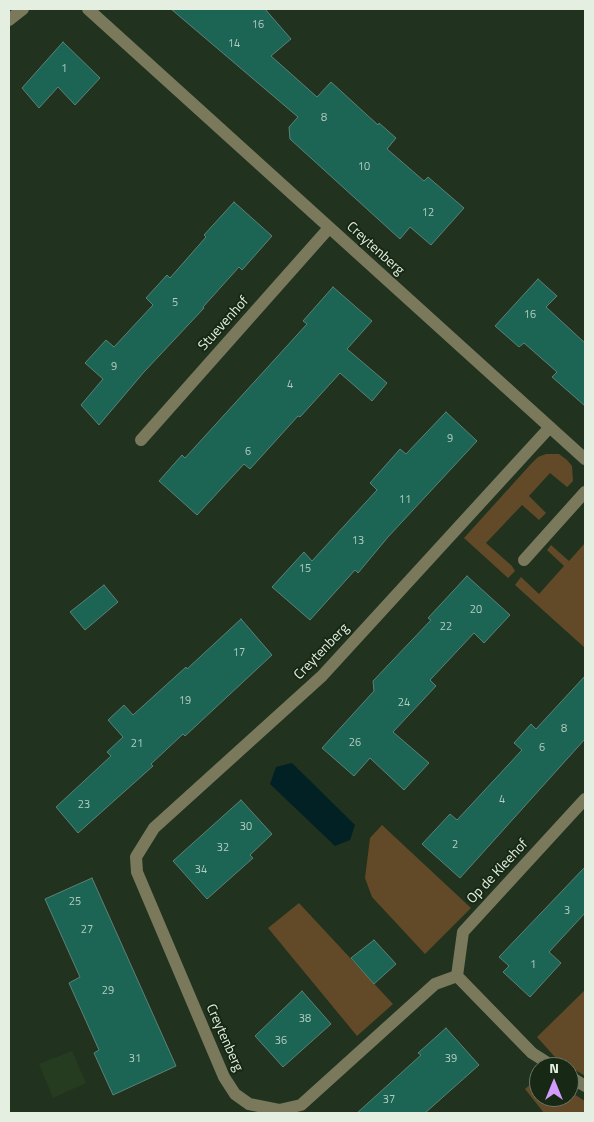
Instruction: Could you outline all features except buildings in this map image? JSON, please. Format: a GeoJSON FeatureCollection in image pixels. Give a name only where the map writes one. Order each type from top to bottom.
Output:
{"type":"FeatureCollection","features":[{"type":"Feature","properties":{"kind":"street"},"geometry":{"type":"LineString","coordinates":[[9,20],[23,9]]}},
{"type":"Feature","properties":{"kind":"street","name":"Creytenberg"},"geometry":{"type":"LineString","coordinates":[[88,9],[550,427],[322,676],[154,828],[136,856],[136,872],[224,1077],[235,1094],[249,1104],[279,1110],[301,1105],[435,984],[457,976]]}},
{"type":"Feature","properties":{"kind":"street","name":"Stuevenhof"},"geometry":{"type":"LineString","coordinates":[[141,440],[329,228]]}},
{"type":"Feature","properties":{"kind":"street"},"geometry":{"type":"LineString","coordinates":[[550,427],[585,459]]}},
{"type":"Feature","properties":{"kind":"street"},"geometry":{"type":"LineString","coordinates":[[524,560],[585,492]]}},
{"type":"Feature","properties":{"kind":"street","name":"Op de Kleehof"},"geometry":{"type":"LineString","coordinates":[[457,976],[463,932],[585,800]]}},
{"type":"Feature","properties":{"kind":"street"},"geometry":{"type":"LineString","coordinates":[[457,976],[532,1054],[537,1057]]}},
{"type":"Feature","properties":{"kind":"shaded area"},"geometry":{"type":"Polygon","coordinates":[[[546,454],[559,454],[567,460],[572,466],[573,481],[567,487],[550,473],[529,496],[546,513],[539,520],[522,505],[486,543],[512,566],[515,571],[508,578],[464,538],[530,465],[538,457],[546,454]]]}},
{"type":"Feature","properties":{"kind":"shaded area"},"geometry":{"type":"Polygon","coordinates":[[[585,543],[585,648],[515,585],[521,577],[539,594],[564,566],[547,550],[551,545],[569,561],[585,543]]]}},
{"type":"Feature","properties":{"kind":"shaded area"},"geometry":{"type":"Polygon","coordinates":[[[382,825],[471,908],[425,954],[372,897],[365,878],[370,838],[382,825]]]}},
{"type":"Feature","properties":{"kind":"shaded area"},"geometry":{"type":"Polygon","coordinates":[[[299,903],[393,1004],[357,1036],[268,928],[299,903]]]}},
{"type":"Feature","properties":{"kind":"shaded area"},"geometry":{"type":"Polygon","coordinates":[[[585,990],[585,1076],[579,1072],[579,1057],[556,1057],[537,1037],[585,990]]]}},
{"type":"Feature","properties":{"kind":"shaded area"},"geometry":{"type":"Polygon","coordinates":[[[72,1051],[86,1083],[53,1098],[39,1064],[72,1051]]]}},
{"type":"Feature","properties":{"kind":"shaded area"},"geometry":{"type":"Polygon","coordinates":[[[529,1086],[529,1094],[525,1089],[529,1086]]]}},
{"type":"Feature","properties":{"kind":"shaded area"},"geometry":{"type":"Polygon","coordinates":[[[579,1097],[585,1101],[585,1113],[544,1113],[539,1107],[579,1107],[579,1097]]]}},
{"type":"Feature","properties":{"kind":"water"},"geometry":{"type":"Polygon","coordinates":[[[292,763],[355,825],[350,840],[335,846],[270,784],[276,767],[292,763]]]}}]}
